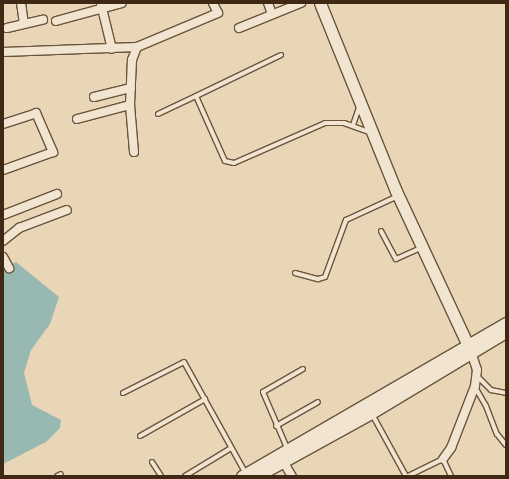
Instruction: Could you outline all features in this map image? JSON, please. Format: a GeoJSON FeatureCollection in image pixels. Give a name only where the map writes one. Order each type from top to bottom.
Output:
{"type":"FeatureCollection","features":[{"type":"Feature","properties":{"kind":"street"},"geometry":{"type":"LineString","coordinates":[[21,3],[24,24]]}},
{"type":"Feature","properties":{"kind":"street"},"geometry":{"type":"LineString","coordinates":[[56,22],[102,5],[122,3]]}},
{"type":"Feature","properties":{"kind":"street"},"geometry":{"type":"LineString","coordinates":[[3,52],[138,47],[218,13],[212,3]]}},
{"type":"Feature","properties":{"kind":"street"},"geometry":{"type":"LineString","coordinates":[[268,3],[272,14]]}},
{"type":"Feature","properties":{"kind":"street"},"geometry":{"type":"LineString","coordinates":[[320,3],[398,196],[469,348],[477,376],[475,386],[450,448],[443,459]]}},
{"type":"Feature","properties":{"kind":"street"},"geometry":{"type":"LineString","coordinates":[[239,28],[296,4]]}},
{"type":"Feature","properties":{"kind":"street"},"geometry":{"type":"LineString","coordinates":[[102,5],[112,48]]}},
{"type":"Feature","properties":{"kind":"street"},"geometry":{"type":"LineString","coordinates":[[7,28],[43,20]]}},
{"type":"Feature","properties":{"kind":"street"},"geometry":{"type":"LineString","coordinates":[[134,152],[130,105],[132,60],[138,47]]}},
{"type":"Feature","properties":{"kind":"street"},"geometry":{"type":"LineString","coordinates":[[94,97],[131,88]]}},
{"type":"Feature","properties":{"kind":"street"},"geometry":{"type":"LineString","coordinates":[[77,119],[130,105]]}},
{"type":"Feature","properties":{"kind":"street"},"geometry":{"type":"LineString","coordinates":[[3,124],[36,113],[53,152],[3,170]]}},
{"type":"Feature","properties":{"kind":"street"},"geometry":{"type":"LineString","coordinates":[[3,215],[57,194]]}},
{"type":"Feature","properties":{"kind":"street"},"geometry":{"type":"LineString","coordinates":[[3,241],[19,228],[67,210]]}},
{"type":"Feature","properties":{"kind":"street"},"geometry":{"type":"LineString","coordinates":[[3,257],[9,268]]}},
{"type":"Feature","properties":{"kind":"street"},"geometry":{"type":"LineString","coordinates":[[245,475],[285,456],[369,409],[469,348],[506,323]]}},
{"type":"Feature","properties":{"kind":"street"},"geometry":{"type":"LineString","coordinates":[[469,348],[506,332]]}},
{"type":"Feature","properties":{"kind":"street"},"geometry":{"type":"LineString","coordinates":[[257,476],[285,456]]}},
{"type":"Feature","properties":{"kind":"street"},"geometry":{"type":"LineString","coordinates":[[285,456],[292,476]]}},
{"type":"Feature","properties":{"kind":"lane"},"geometry":{"type":"LineString","coordinates":[[158,114],[282,55]]}},
{"type":"Feature","properties":{"kind":"lane"},"geometry":{"type":"LineString","coordinates":[[196,96],[224,158],[230,163],[318,125],[334,122],[353,125],[373,134]]}},
{"type":"Feature","properties":{"kind":"lane"},"geometry":{"type":"LineString","coordinates":[[353,125],[356,110],[360,104]]}},
{"type":"Feature","properties":{"kind":"lane"},"geometry":{"type":"LineString","coordinates":[[295,273],[318,280],[325,276],[346,220],[398,196]]}},
{"type":"Feature","properties":{"kind":"lane"},"geometry":{"type":"LineString","coordinates":[[381,231],[396,259],[422,247]]}},
{"type":"Feature","properties":{"kind":"lane"},"geometry":{"type":"LineString","coordinates":[[123,392],[183,362],[205,399],[245,475]]}},
{"type":"Feature","properties":{"kind":"lane"},"geometry":{"type":"LineString","coordinates":[[285,456],[276,426],[263,392],[303,370]]}},
{"type":"Feature","properties":{"kind":"lane"},"geometry":{"type":"LineString","coordinates":[[477,376],[491,390],[506,393]]}},
{"type":"Feature","properties":{"kind":"lane"},"geometry":{"type":"LineString","coordinates":[[475,386],[486,406],[497,434],[506,446]]}},
{"type":"Feature","properties":{"kind":"lane"},"geometry":{"type":"LineString","coordinates":[[140,436],[205,399]]}},
{"type":"Feature","properties":{"kind":"lane"},"geometry":{"type":"LineString","coordinates":[[276,426],[318,402]]}},
{"type":"Feature","properties":{"kind":"lane"},"geometry":{"type":"LineString","coordinates":[[369,409],[407,476],[443,459],[452,476]]}},
{"type":"Feature","properties":{"kind":"lane"},"geometry":{"type":"LineString","coordinates":[[185,476],[231,448]]}},
{"type":"Feature","properties":{"kind":"lane"},"geometry":{"type":"LineString","coordinates":[[152,462],[161,476]]}},
{"type":"Feature","properties":{"kind":"water"},"geometry":{"type":"Polygon","coordinates":[[[16,262],[59,297],[50,324],[31,350],[24,373],[32,405],[61,420],[60,428],[46,442],[3,464],[3,269],[16,262]]]}}]}
